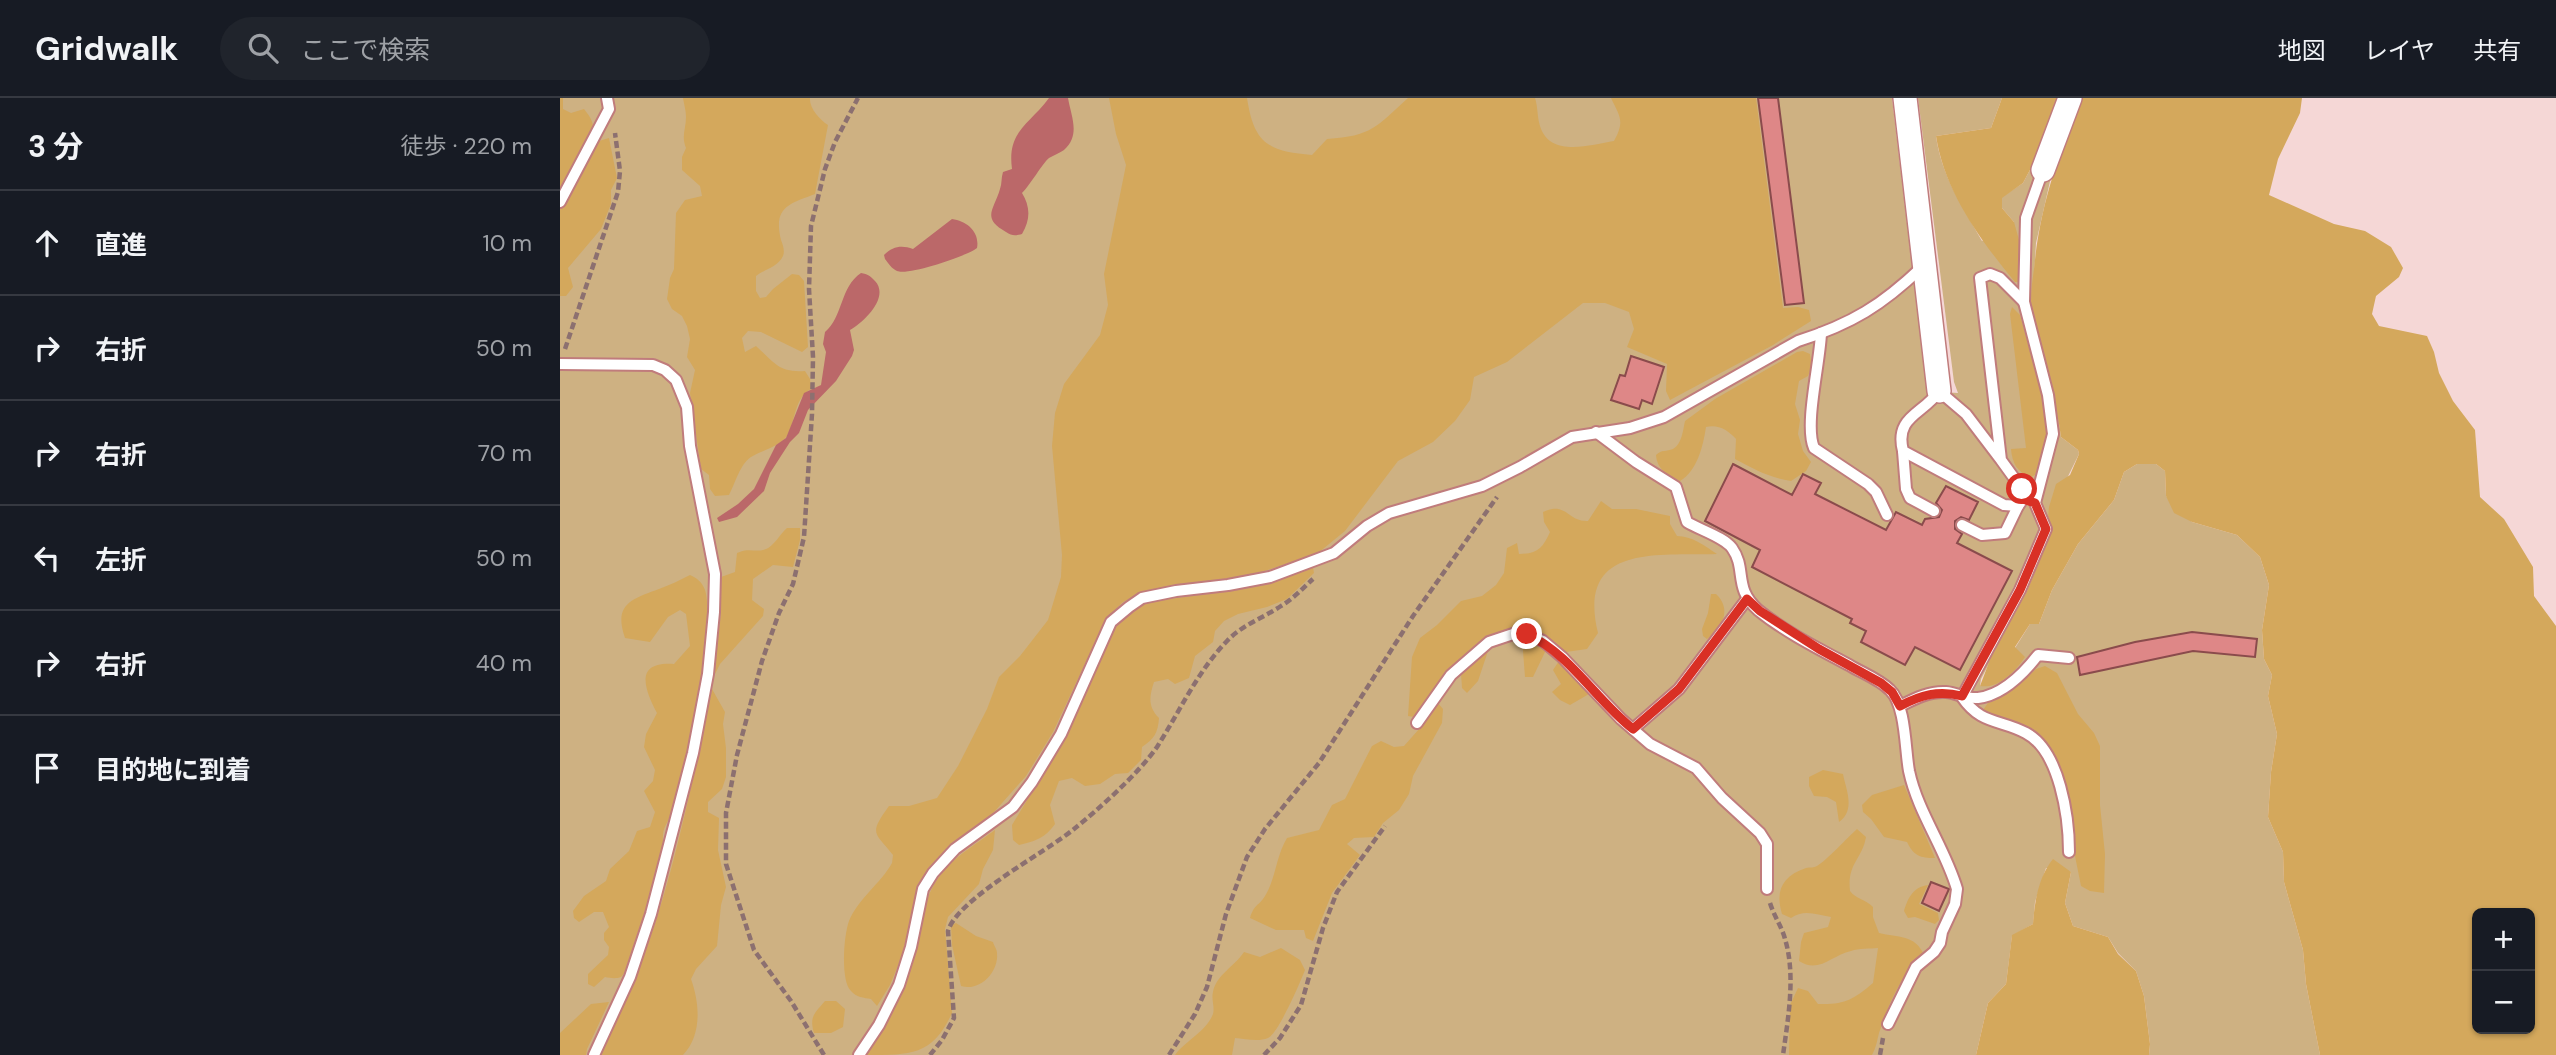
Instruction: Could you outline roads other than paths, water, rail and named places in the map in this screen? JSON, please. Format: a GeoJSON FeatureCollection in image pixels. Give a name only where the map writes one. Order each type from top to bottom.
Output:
{"type":"FeatureCollection","features":[{"type":"Feature","properties":{"kind":"street"},"geometry":{"type":"LineString","coordinates":[[1905,98],[1939,391]]}},
{"type":"Feature","properties":{"kind":"street"},"geometry":{"type":"LineString","coordinates":[[2043,170],[2070,98]]}},
{"type":"Feature","properties":{"kind":"lane"},"geometry":{"type":"LineString","coordinates":[[560,202],[608,104]]}},
{"type":"Feature","properties":{"kind":"lane"},"geometry":{"type":"LineString","coordinates":[[1962,696],[2020,590],[2046,529],[2035,503],[2053,434],[2048,395],[2024,302],[2026,218],[2043,170]]}},
{"type":"Feature","properties":{"kind":"lane"},"geometry":{"type":"LineString","coordinates":[[859,1055],[879,1025],[899,985],[911,947],[923,889],[933,873],[956,849],[1013,807],[1032,782],[1061,734],[1111,622],[1142,598],[1270,577],[1334,553],[1367,526],[1389,513],[1482,486],[1572,437],[1630,428],[1664,417],[1798,341],[1874,309],[1924,265]]}},
{"type":"Feature","properties":{"kind":"lane"},"geometry":{"type":"LineString","coordinates":[[2001,460],[1980,278],[1990,274],[2000,278],[2024,302]]}},
{"type":"Feature","properties":{"kind":"lane"},"geometry":{"type":"LineString","coordinates":[[1821,333],[1820,359],[1809,425],[1810,439],[1814,448],[1876,492],[1887,515]]}},
{"type":"Feature","properties":{"kind":"lane"},"geometry":{"type":"LineString","coordinates":[[560,364],[653,365],[665,370],[677,380],[687,407],[690,446],[715,574],[708,674],[693,752],[651,914],[631,977],[594,1055]]}},
{"type":"Feature","properties":{"kind":"lane"},"geometry":{"type":"LineString","coordinates":[[1934,511],[1910,498],[1906,489],[1900,441],[1904,426],[1914,413],[1931,403],[1939,391],[1966,414],[2022,489],[2020,503],[2005,533],[1982,535],[1962,524]]}},
{"type":"Feature","properties":{"kind":"lane"},"geometry":{"type":"LineString","coordinates":[[1596,432],[1676,487],[1687,522],[1725,541],[1734,550],[1747,599],[1760,611],[1819,649],[1881,683],[1892,692],[1900,706],[1912,785],[1957,889],[1955,904],[1940,943],[1934,952],[1916,967],[1888,1024]]}},
{"type":"Feature","properties":{"kind":"lane"},"geometry":{"type":"LineString","coordinates":[[1903,451],[2004,505],[2035,503]]}},
{"type":"Feature","properties":{"kind":"lane"},"geometry":{"type":"LineString","coordinates":[[1633,729],[1679,689],[1747,599]]}},
{"type":"Feature","properties":{"kind":"lane"},"geometry":{"type":"LineString","coordinates":[[1418,723],[1451,675],[1489,642],[1516,633],[1527,634],[1543,641],[1650,744],[1696,768],[1760,833],[1767,844],[1766,889]]}},
{"type":"Feature","properties":{"kind":"lane"},"geometry":{"type":"LineString","coordinates":[[1900,706],[1921,695],[1946,692],[1975,698],[1988,695],[2024,673],[2038,654],[2069,658]]}},
{"type":"Feature","properties":{"kind":"lane"},"geometry":{"type":"LineString","coordinates":[[1962,696],[1969,707],[1987,720],[2027,734],[2039,745],[2050,762],[2062,793],[2069,825],[2069,852]]}}]}
